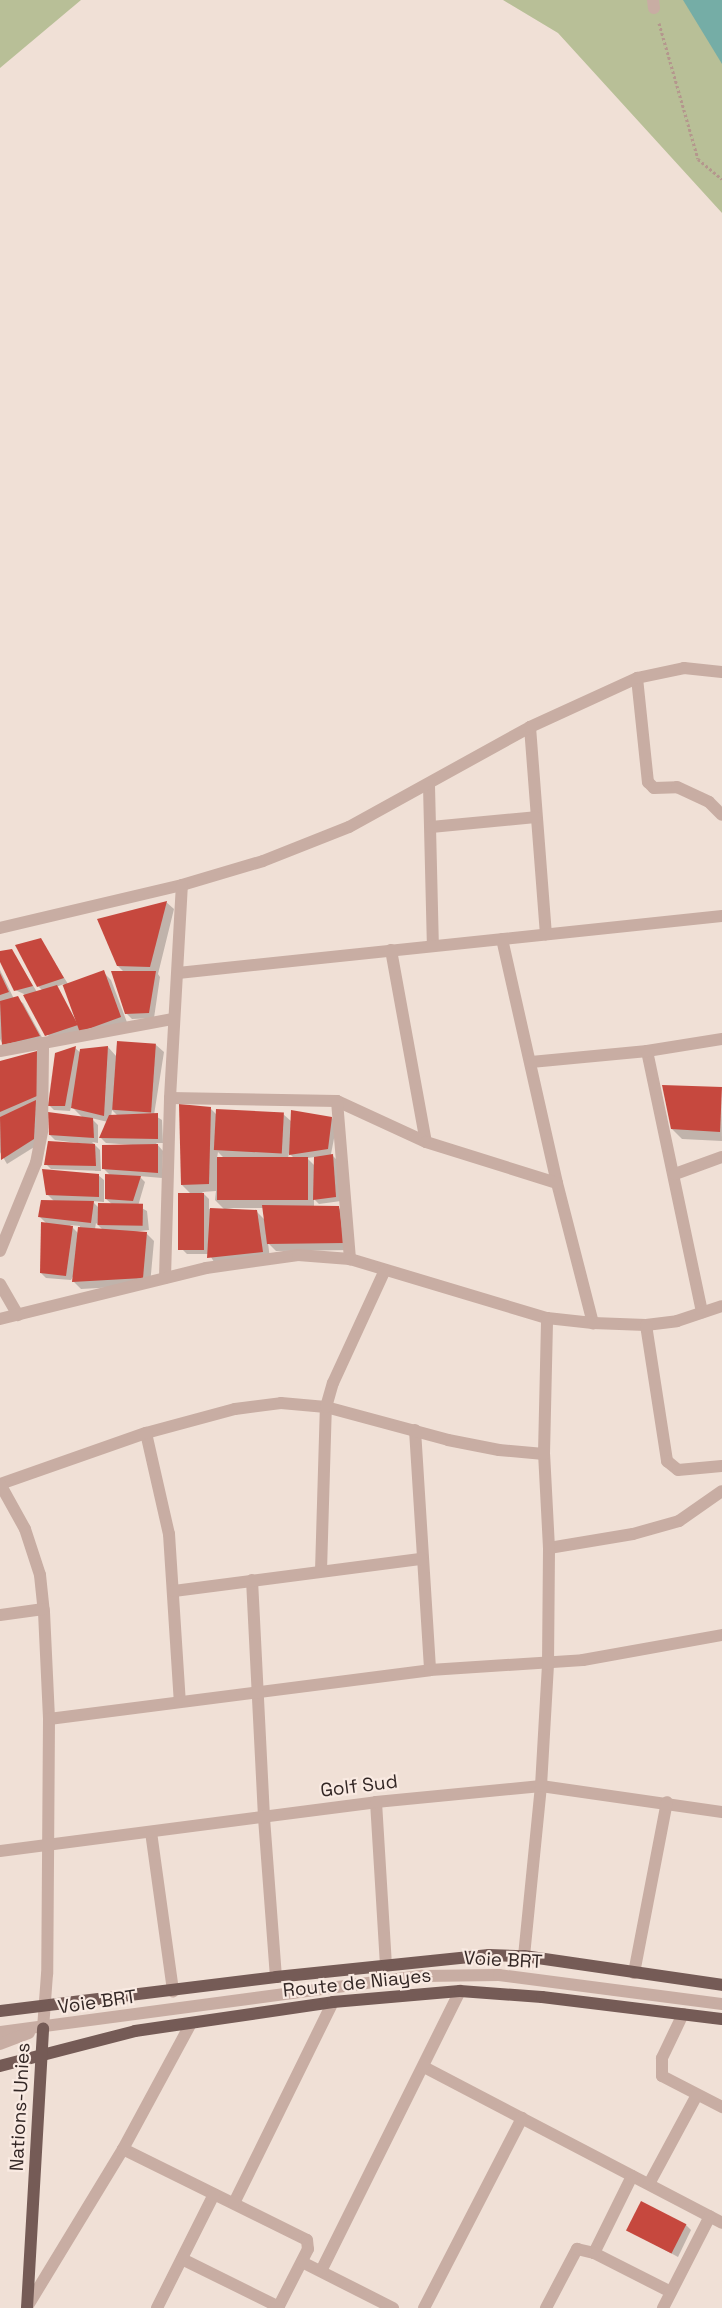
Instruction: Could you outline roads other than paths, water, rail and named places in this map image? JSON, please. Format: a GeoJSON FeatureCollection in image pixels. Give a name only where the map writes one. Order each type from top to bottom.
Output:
{"type":"FeatureCollection","features":[{"type":"Feature","properties":{"kind":"main road","name":"Route de Niayes"},"geometry":{"type":"LineString","coordinates":[[0,2011],[386,1964],[489,1956],[524,1956],[722,1985]]}},
{"type":"Feature","properties":{"kind":"main road","name":"Route de Niayes"},"geometry":{"type":"LineString","coordinates":[[0,2066],[42,2053],[135,2031],[333,2002],[460,1991],[542,1996],[722,2019]]}},
{"type":"Feature","properties":{"kind":"main road","name":"Nations-Unies"},"geometry":{"type":"LineString","coordinates":[[27,2307],[43,2028]]}},
{"type":"Feature","properties":{"kind":"street"},"geometry":{"type":"LineString","coordinates":[[0,928],[182,885],[263,861],[348,827],[428,786],[530,727],[637,678],[684,668],[722,672]]}},
{"type":"Feature","properties":{"kind":"street"},"geometry":{"type":"LineString","coordinates":[[637,678],[648,782],[654,788],[677,787],[709,802],[722,815]]}},
{"type":"Feature","properties":{"kind":"street"},"geometry":{"type":"LineString","coordinates":[[530,727],[546,934]]}},
{"type":"Feature","properties":{"kind":"street"},"geometry":{"type":"LineString","coordinates":[[428,786],[431,827],[433,945]]}},
{"type":"Feature","properties":{"kind":"street"},"geometry":{"type":"LineString","coordinates":[[431,827],[536,817]]}},
{"type":"Feature","properties":{"kind":"street"},"geometry":{"type":"LineString","coordinates":[[166,1278],[173,1019],[178,973],[182,885]]}},
{"type":"Feature","properties":{"kind":"street"},"geometry":{"type":"LineString","coordinates":[[178,973],[722,916]]}},
{"type":"Feature","properties":{"kind":"street"},"geometry":{"type":"LineString","coordinates":[[502,939],[557,1183],[593,1323]]}},
{"type":"Feature","properties":{"kind":"street"},"geometry":{"type":"LineString","coordinates":[[391,950],[426,1142]]}},
{"type":"Feature","properties":{"kind":"street"},"geometry":{"type":"LineString","coordinates":[[0,1051],[173,1019]]}},
{"type":"Feature","properties":{"kind":"street"},"geometry":{"type":"LineString","coordinates":[[530,1062],[647,1051],[722,1039]]}},
{"type":"Feature","properties":{"kind":"street"},"geometry":{"type":"LineString","coordinates":[[0,1252],[36,1163],[42,1131],[43,1043]]}},
{"type":"Feature","properties":{"kind":"street"},"geometry":{"type":"LineString","coordinates":[[647,1051],[675,1174],[702,1312]]}},
{"type":"Feature","properties":{"kind":"street"},"geometry":{"type":"LineString","coordinates":[[170,1098],[337,1101],[426,1142],[557,1183]]}},
{"type":"Feature","properties":{"kind":"street"},"geometry":{"type":"LineString","coordinates":[[337,1101],[350,1259]]}},
{"type":"Feature","properties":{"kind":"street"},"geometry":{"type":"LineString","coordinates":[[675,1174],[722,1157]]}},
{"type":"Feature","properties":{"kind":"street"},"geometry":{"type":"LineString","coordinates":[[0,1319],[166,1278],[249,1260],[298,1255],[350,1259],[547,1318],[593,1323],[646,1325],[677,1321],[722,1306]]}},
{"type":"Feature","properties":{"kind":"street"},"geometry":{"type":"LineString","coordinates":[[321,1571],[326,1407],[333,1383],[385,1270]]}},
{"type":"Feature","properties":{"kind":"street"},"geometry":{"type":"LineString","coordinates":[[0,1284],[18,1315]]}},
{"type":"Feature","properties":{"kind":"street"},"geometry":{"type":"LineString","coordinates":[[524,1956],[541,1786],[548,1664],[549,1548],[544,1454],[547,1318]]}},
{"type":"Feature","properties":{"kind":"street"},"geometry":{"type":"LineString","coordinates":[[646,1325],[668,1461],[678,1470],[722,1466]]}},
{"type":"Feature","properties":{"kind":"street"},"geometry":{"type":"LineString","coordinates":[[43,2028],[45,2005],[45,1845],[48,1719],[44,1609],[40,1574],[25,1529],[0,1484],[146,1433],[235,1409],[281,1403],[326,1407],[499,1450],[544,1454]]}},
{"type":"Feature","properties":{"kind":"street"},"geometry":{"type":"LineString","coordinates":[[416,1430],[422,1559],[430,1670]]}},
{"type":"Feature","properties":{"kind":"street"},"geometry":{"type":"LineString","coordinates":[[146,1433],[170,1534],[180,1702]]}},
{"type":"Feature","properties":{"kind":"street"},"geometry":{"type":"LineString","coordinates":[[549,1548],[634,1534],[679,1521],[722,1491]]}},
{"type":"Feature","properties":{"kind":"street"},"geometry":{"type":"LineString","coordinates":[[174,1591],[422,1559]]}},
{"type":"Feature","properties":{"kind":"street"},"geometry":{"type":"LineString","coordinates":[[252,1580],[264,1818],[276,1977]]}},
{"type":"Feature","properties":{"kind":"street"},"geometry":{"type":"LineString","coordinates":[[0,1615],[44,1609]]}},
{"type":"Feature","properties":{"kind":"street"},"geometry":{"type":"LineString","coordinates":[[48,1719],[258,1694],[430,1670],[548,1664],[722,1634]]}},
{"type":"Feature","properties":{"kind":"street","name":"Golf Sud"},"geometry":{"type":"LineString","coordinates":[[0,1851],[376,1802],[541,1786],[667,1802],[722,1812]]}},
{"type":"Feature","properties":{"kind":"street"},"geometry":{"type":"LineString","coordinates":[[376,1802],[386,1964]]}},
{"type":"Feature","properties":{"kind":"street"},"geometry":{"type":"LineString","coordinates":[[634,1973],[667,1802]]}},
{"type":"Feature","properties":{"kind":"street"},"geometry":{"type":"LineString","coordinates":[[151,1832],[173,1991]]}},
{"type":"Feature","properties":{"kind":"street","name":"Voie BRT"},"geometry":{"type":"LineString","coordinates":[[0,2032],[43,2028],[422,1976],[499,1975],[722,2004]]}},
{"type":"Feature","properties":{"kind":"street"},"geometry":{"type":"LineString","coordinates":[[321,2271],[424,2067],[460,1991]]}},
{"type":"Feature","properties":{"kind":"street"},"geometry":{"type":"LineString","coordinates":[[234,2203],[333,2002]]}},
{"type":"Feature","properties":{"kind":"street"},"geometry":{"type":"LineString","coordinates":[[683,2014],[659,2068],[662,2076],[722,2107]]}},
{"type":"Feature","properties":{"kind":"street"},"geometry":{"type":"LineString","coordinates":[[27,2307],[123,2149],[191,2023]]}},
{"type":"Feature","properties":{"kind":"street","name":"Voie BRT"},"geometry":{"type":"LineString","coordinates":[[0,2044],[43,2028]]}},
{"type":"Feature","properties":{"kind":"street"},"geometry":{"type":"LineString","coordinates":[[424,2067],[722,2222]]}},
{"type":"Feature","properties":{"kind":"street"},"geometry":{"type":"LineString","coordinates":[[649,2184],[696,2094]]}},
{"type":"Feature","properties":{"kind":"street"},"geometry":{"type":"LineString","coordinates":[[424,2308],[522,2118]]}},
{"type":"Feature","properties":{"kind":"street"},"geometry":{"type":"LineString","coordinates":[[123,2149],[307,2240],[310,2244],[279,2307],[182,2259]]}},
{"type":"Feature","properties":{"kind":"street"},"geometry":{"type":"LineString","coordinates":[[594,2254],[632,2176]]}},
{"type":"Feature","properties":{"kind":"street"},"geometry":{"type":"LineString","coordinates":[[158,2308],[214,2194]]}},
{"type":"Feature","properties":{"kind":"street"},"geometry":{"type":"LineString","coordinates":[[663,2308],[710,2216]]}},
{"type":"Feature","properties":{"kind":"street"},"geometry":{"type":"LineString","coordinates":[[546,2308],[574,2253],[583,2248],[671,2292]]}},
{"type":"Feature","properties":{"kind":"street"},"geometry":{"type":"LineString","coordinates":[[302,2262],[393,2308]]}},
{"type":"Feature","properties":{"kind":"water"},"geometry":{"type":"Polygon","coordinates":[[[683,0],[722,0],[722,64],[683,0]]]}}]}
